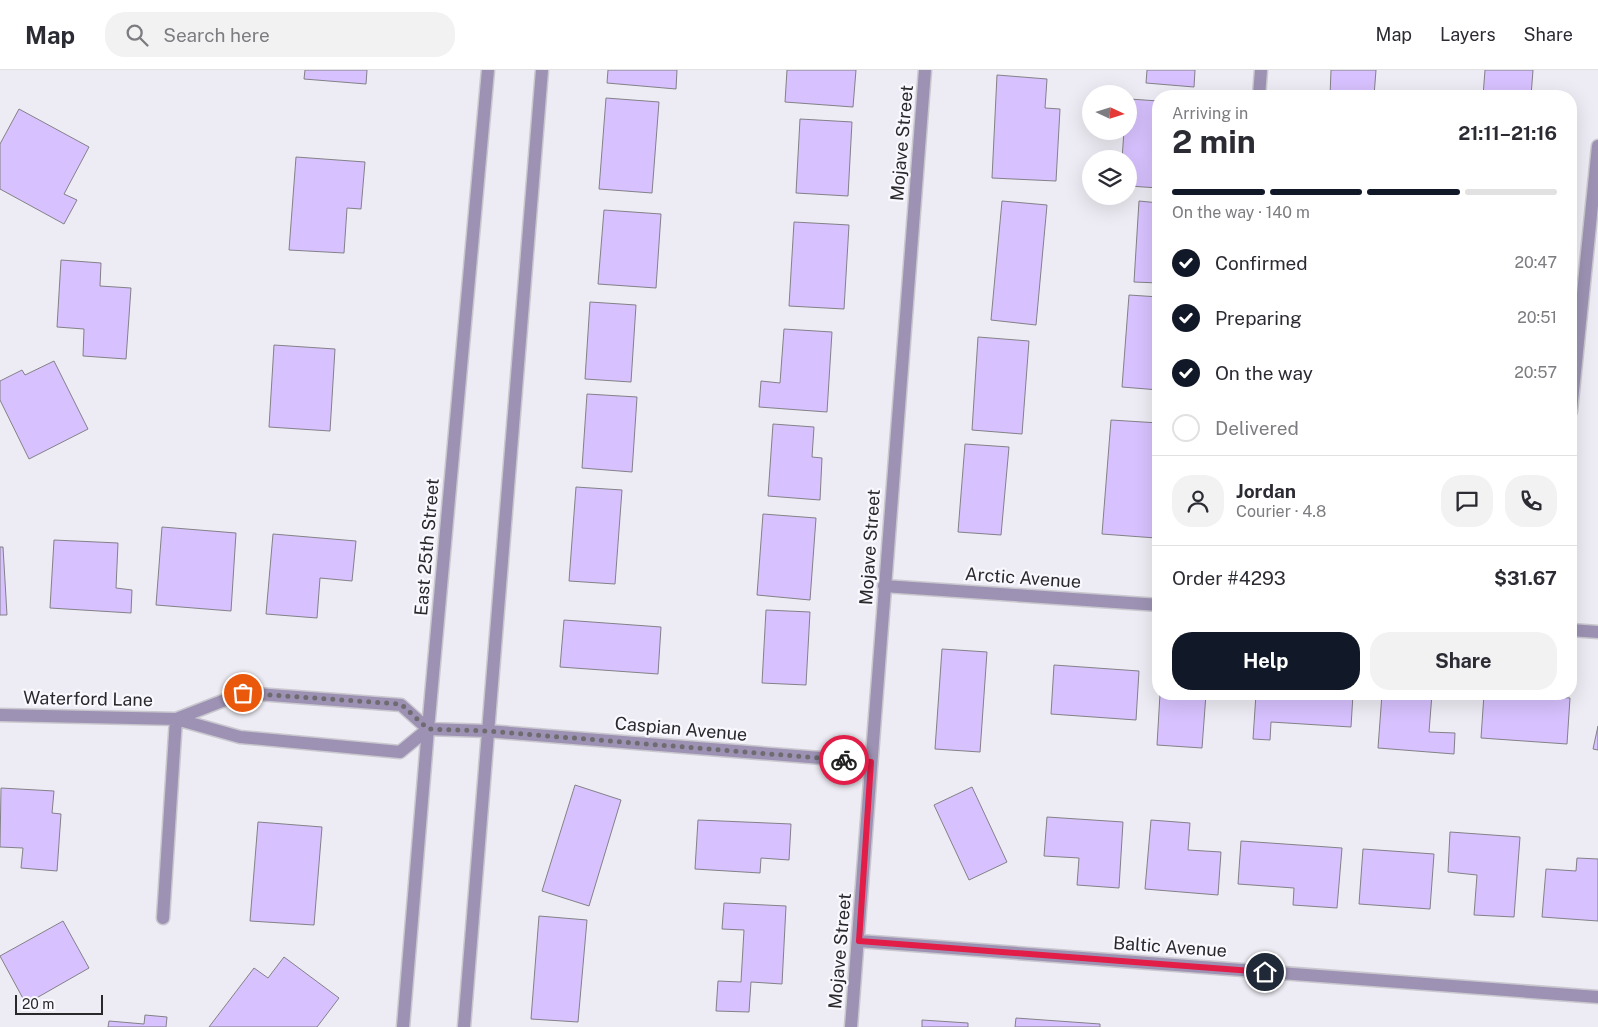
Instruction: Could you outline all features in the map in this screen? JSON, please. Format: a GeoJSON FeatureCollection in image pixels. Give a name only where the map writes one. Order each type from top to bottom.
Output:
{"type":"FeatureCollection","features":[{"type":"Feature","properties":{"kind":"street","name":"East 25th Street"},"geometry":{"type":"LineString","coordinates":[[404,1027],[428,729],[488,70]]}},
{"type":"Feature","properties":{"kind":"street"},"geometry":{"type":"LineString","coordinates":[[464,1027],[542,70]]}},
{"type":"Feature","properties":{"kind":"street","name":"Mojave Street"},"geometry":{"type":"LineString","coordinates":[[851,1027],[925,70]]}},
{"type":"Feature","properties":{"kind":"street"},"geometry":{"type":"LineString","coordinates":[[1259,90],[1261,70]]}},
{"type":"Feature","properties":{"kind":"street"},"geometry":{"type":"LineString","coordinates":[[1577,352],[1598,146]]}},
{"type":"Feature","properties":{"kind":"street","name":"Arctic Avenue"},"geometry":{"type":"LineString","coordinates":[[884,586],[1152,605]]}},
{"type":"Feature","properties":{"kind":"street"},"geometry":{"type":"LineString","coordinates":[[1577,630],[1598,632]]}},
{"type":"Feature","properties":{"kind":"street","name":"Waterford Lane"},"geometry":{"type":"LineString","coordinates":[[0,715],[176,719],[240,737],[400,752],[428,729],[401,704],[243,693],[176,719]]}},
{"type":"Feature","properties":{"kind":"street"},"geometry":{"type":"LineString","coordinates":[[163,918],[176,719]]}},
{"type":"Feature","properties":{"kind":"street"},"geometry":{"type":"LineString","coordinates":[[428,729],[487,731]]}},
{"type":"Feature","properties":{"kind":"street","name":"Caspian Avenue"},"geometry":{"type":"LineString","coordinates":[[487,731],[871,762]]}},
{"type":"Feature","properties":{"kind":"street","name":"Baltic Avenue"},"geometry":{"type":"LineString","coordinates":[[859,941],[1598,997]]}},
{"type":"Feature","properties":{"kind":"building"},"geometry":{"type":"Polygon","coordinates":[[[305,70],[367,70],[366,84],[304,79],[305,70]]]}},
{"type":"Feature","properties":{"kind":"building"},"geometry":{"type":"Polygon","coordinates":[[[608,70],[677,70],[676,89],[607,83],[608,70]]]}},
{"type":"Feature","properties":{"kind":"building"},"geometry":{"type":"Polygon","coordinates":[[[787,70],[856,70],[853,107],[785,102],[787,70]]]}},
{"type":"Feature","properties":{"kind":"building"},"geometry":{"type":"Polygon","coordinates":[[[1147,70],[1195,70],[1194,87],[1146,83],[1147,70]]]}},
{"type":"Feature","properties":{"kind":"building"},"geometry":{"type":"Polygon","coordinates":[[[1331,70],[1376,70],[1374,90],[1330,90],[1331,70]]]}},
{"type":"Feature","properties":{"kind":"building"},"geometry":{"type":"Polygon","coordinates":[[[1485,70],[1533,70],[1531,90],[1483,90],[1485,70]]]}},
{"type":"Feature","properties":{"kind":"building"},"geometry":{"type":"Polygon","coordinates":[[[997,75],[1047,79],[1045,108],[1060,109],[1056,181],[992,178],[997,75]]]}},
{"type":"Feature","properties":{"kind":"building"},"geometry":{"type":"Polygon","coordinates":[[[606,98],[659,102],[652,193],[599,189],[606,98]]]}},
{"type":"Feature","properties":{"kind":"building"},"geometry":{"type":"Polygon","coordinates":[[[1138,100],[1152,101],[1152,188],[1137,187],[1137,150],[1123,150],[1123,140],[1138,140],[1138,100]]]}},
{"type":"Feature","properties":{"kind":"building"},"geometry":{"type":"Polygon","coordinates":[[[19,109],[89,147],[64,194],[77,200],[64,224],[0,189],[0,144],[19,109]]]}},
{"type":"Feature","properties":{"kind":"building"},"geometry":{"type":"Polygon","coordinates":[[[800,119],[852,122],[848,196],[796,193],[800,119]]]}},
{"type":"Feature","properties":{"kind":"building"},"geometry":{"type":"Polygon","coordinates":[[[296,157],[365,162],[361,209],[347,208],[344,253],[289,250],[296,157]]]}},
{"type":"Feature","properties":{"kind":"building"},"geometry":{"type":"Polygon","coordinates":[[[1002,201],[1047,205],[1036,325],[991,320],[1002,201]]]}},
{"type":"Feature","properties":{"kind":"building"},"geometry":{"type":"Polygon","coordinates":[[[1139,201],[1152,202],[1152,283],[1134,282],[1139,201]]]}},
{"type":"Feature","properties":{"kind":"building"},"geometry":{"type":"Polygon","coordinates":[[[604,210],[661,214],[656,288],[598,284],[604,210]]]}},
{"type":"Feature","properties":{"kind":"building"},"geometry":{"type":"Polygon","coordinates":[[[794,222],[849,225],[844,309],[789,306],[794,222]]]}},
{"type":"Feature","properties":{"kind":"building"},"geometry":{"type":"Polygon","coordinates":[[[61,260],[101,263],[100,286],[131,288],[126,359],[83,356],[84,329],[57,327],[61,260]]]}},
{"type":"Feature","properties":{"kind":"building"},"geometry":{"type":"Polygon","coordinates":[[[1129,295],[1152,297],[1152,389],[1122,387],[1129,295]]]}},
{"type":"Feature","properties":{"kind":"building"},"geometry":{"type":"Polygon","coordinates":[[[590,302],[636,305],[631,382],[585,379],[590,302]]]}},
{"type":"Feature","properties":{"kind":"building"},"geometry":{"type":"Polygon","coordinates":[[[784,329],[832,332],[827,412],[759,407],[761,381],[780,383],[784,329]]]}},
{"type":"Feature","properties":{"kind":"building"},"geometry":{"type":"Polygon","coordinates":[[[978,337],[1029,341],[1022,434],[972,430],[978,337]]]}},
{"type":"Feature","properties":{"kind":"building"},"geometry":{"type":"Polygon","coordinates":[[[274,345],[335,349],[330,431],[269,427],[274,345]]]}},
{"type":"Feature","properties":{"kind":"building"},"geometry":{"type":"Polygon","coordinates":[[[54,361],[88,429],[29,459],[0,400],[0,381],[22,370],[25,375],[54,361]]]}},
{"type":"Feature","properties":{"kind":"building"},"geometry":{"type":"Polygon","coordinates":[[[587,394],[637,397],[632,472],[582,468],[587,394]]]}},
{"type":"Feature","properties":{"kind":"building"},"geometry":{"type":"Polygon","coordinates":[[[1111,420],[1152,423],[1152,538],[1102,534],[1111,420]]]}},
{"type":"Feature","properties":{"kind":"building"},"geometry":{"type":"Polygon","coordinates":[[[773,424],[814,427],[812,457],[822,458],[820,500],[768,496],[773,424]]]}},
{"type":"Feature","properties":{"kind":"building"},"geometry":{"type":"Polygon","coordinates":[[[965,444],[1009,447],[1001,535],[958,532],[965,444]]]}},
{"type":"Feature","properties":{"kind":"building"},"geometry":{"type":"Polygon","coordinates":[[[576,487],[622,490],[615,584],[569,581],[576,487]]]}},
{"type":"Feature","properties":{"kind":"building"},"geometry":{"type":"Polygon","coordinates":[[[763,514],[816,518],[810,600],[757,595],[763,514]]]}},
{"type":"Feature","properties":{"kind":"building"},"geometry":{"type":"Polygon","coordinates":[[[162,527],[236,533],[231,611],[156,605],[162,527]]]}},
{"type":"Feature","properties":{"kind":"building"},"geometry":{"type":"Polygon","coordinates":[[[273,534],[356,541],[352,581],[320,578],[317,618],[266,614],[273,534]]]}},
{"type":"Feature","properties":{"kind":"building"},"geometry":{"type":"Polygon","coordinates":[[[54,540],[118,543],[116,588],[132,590],[131,613],[50,608],[54,540]]]}},
{"type":"Feature","properties":{"kind":"building"},"geometry":{"type":"Polygon","coordinates":[[[0,547],[3,547],[7,615],[0,615],[0,547]]]}},
{"type":"Feature","properties":{"kind":"building"},"geometry":{"type":"Polygon","coordinates":[[[766,610],[810,612],[806,685],[762,683],[766,610]]]}},
{"type":"Feature","properties":{"kind":"building"},"geometry":{"type":"Polygon","coordinates":[[[564,620],[661,627],[658,674],[560,667],[564,620]]]}},
{"type":"Feature","properties":{"kind":"building"},"geometry":{"type":"Polygon","coordinates":[[[942,649],[987,652],[980,752],[935,749],[942,649]]]}},
{"type":"Feature","properties":{"kind":"building"},"geometry":{"type":"Polygon","coordinates":[[[1054,665],[1139,671],[1136,720],[1051,714],[1054,665]]]}},
{"type":"Feature","properties":{"kind":"building"},"geometry":{"type":"Polygon","coordinates":[[[1160,700],[1206,700],[1202,748],[1157,745],[1160,700]]]}},
{"type":"Feature","properties":{"kind":"building"},"geometry":{"type":"Polygon","coordinates":[[[1256,700],[1353,700],[1351,727],[1271,722],[1270,740],[1253,739],[1256,700]]]}},
{"type":"Feature","properties":{"kind":"building"},"geometry":{"type":"Polygon","coordinates":[[[1382,700],[1432,700],[1429,732],[1455,733],[1454,754],[1378,748],[1382,700]]]}},
{"type":"Feature","properties":{"kind":"building"},"geometry":{"type":"Polygon","coordinates":[[[1484,700],[1570,700],[1567,744],[1481,738],[1484,700]]]}},
{"type":"Feature","properties":{"kind":"building"},"geometry":{"type":"Polygon","coordinates":[[[1598,726],[1598,750],[1593,749],[1598,726]]]}},
{"type":"Feature","properties":{"kind":"building"},"geometry":{"type":"Polygon","coordinates":[[[575,785],[621,800],[589,906],[542,891],[575,785]]]}},
{"type":"Feature","properties":{"kind":"building"},"geometry":{"type":"Polygon","coordinates":[[[972,787],[1007,862],[969,880],[934,805],[972,787]]]}},
{"type":"Feature","properties":{"kind":"building"},"geometry":{"type":"Polygon","coordinates":[[[1,788],[54,791],[52,813],[61,814],[57,871],[21,868],[23,848],[0,847],[1,788]]]}},
{"type":"Feature","properties":{"kind":"building"},"geometry":{"type":"Polygon","coordinates":[[[1047,817],[1123,822],[1119,888],[1077,885],[1079,858],[1044,856],[1047,817]]]}},
{"type":"Feature","properties":{"kind":"building"},"geometry":{"type":"Polygon","coordinates":[[[698,820],[791,824],[789,860],[761,858],[760,873],[695,869],[698,820]]]}},
{"type":"Feature","properties":{"kind":"building"},"geometry":{"type":"Polygon","coordinates":[[[1151,820],[1190,823],[1188,850],[1221,852],[1218,895],[1145,889],[1151,820]]]}},
{"type":"Feature","properties":{"kind":"building"},"geometry":{"type":"Polygon","coordinates":[[[258,822],[322,827],[314,925],[250,921],[258,822]]]}},
{"type":"Feature","properties":{"kind":"building"},"geometry":{"type":"Polygon","coordinates":[[[1450,832],[1520,837],[1514,917],[1474,915],[1477,875],[1448,872],[1450,832]]]}},
{"type":"Feature","properties":{"kind":"building"},"geometry":{"type":"Polygon","coordinates":[[[1241,841],[1342,848],[1337,908],[1293,905],[1294,888],[1238,884],[1241,841]]]}},
{"type":"Feature","properties":{"kind":"building"},"geometry":{"type":"Polygon","coordinates":[[[1363,849],[1434,854],[1430,909],[1359,904],[1363,849]]]}},
{"type":"Feature","properties":{"kind":"building"},"geometry":{"type":"Polygon","coordinates":[[[1577,858],[1598,859],[1598,921],[1542,917],[1546,869],[1576,871],[1577,858]]]}},
{"type":"Feature","properties":{"kind":"building"},"geometry":{"type":"Polygon","coordinates":[[[724,903],[786,906],[782,984],[751,982],[749,1012],[716,1011],[718,981],[741,982],[744,930],[722,929],[724,903]]]}},
{"type":"Feature","properties":{"kind":"building"},"geometry":{"type":"Polygon","coordinates":[[[539,916],[587,920],[578,1022],[531,1019],[539,916]]]}},
{"type":"Feature","properties":{"kind":"building"},"geometry":{"type":"Polygon","coordinates":[[[63,921],[89,968],[26,1004],[0,956],[63,921]]]}},
{"type":"Feature","properties":{"kind":"building"},"geometry":{"type":"Polygon","coordinates":[[[284,957],[339,998],[317,1027],[209,1027],[254,968],[268,978],[284,957]]]}},
{"type":"Feature","properties":{"kind":"building"},"geometry":{"type":"Polygon","coordinates":[[[145,1015],[167,1017],[166,1027],[108,1027],[109,1021],[144,1024],[145,1015]]]}},
{"type":"Feature","properties":{"kind":"building"},"geometry":{"type":"Polygon","coordinates":[[[1016,1018],[1100,1024],[1100,1027],[1015,1027],[1016,1018]]]}},
{"type":"Feature","properties":{"kind":"building"},"geometry":{"type":"Polygon","coordinates":[[[922,1020],[968,1023],[968,1027],[922,1027],[922,1020]]]}},
{"type":"Feature","properties":{"kind":"way so far"},"geometry":{"type":"LineString","coordinates":[[243,693],[401,704],[428,729],[487,731],[844,760]]}},
{"type":"Feature","properties":{"kind":"route"},"geometry":{"type":"LineString","coordinates":[[844,760],[871,762],[859,941],[1265,972]]}}]}
